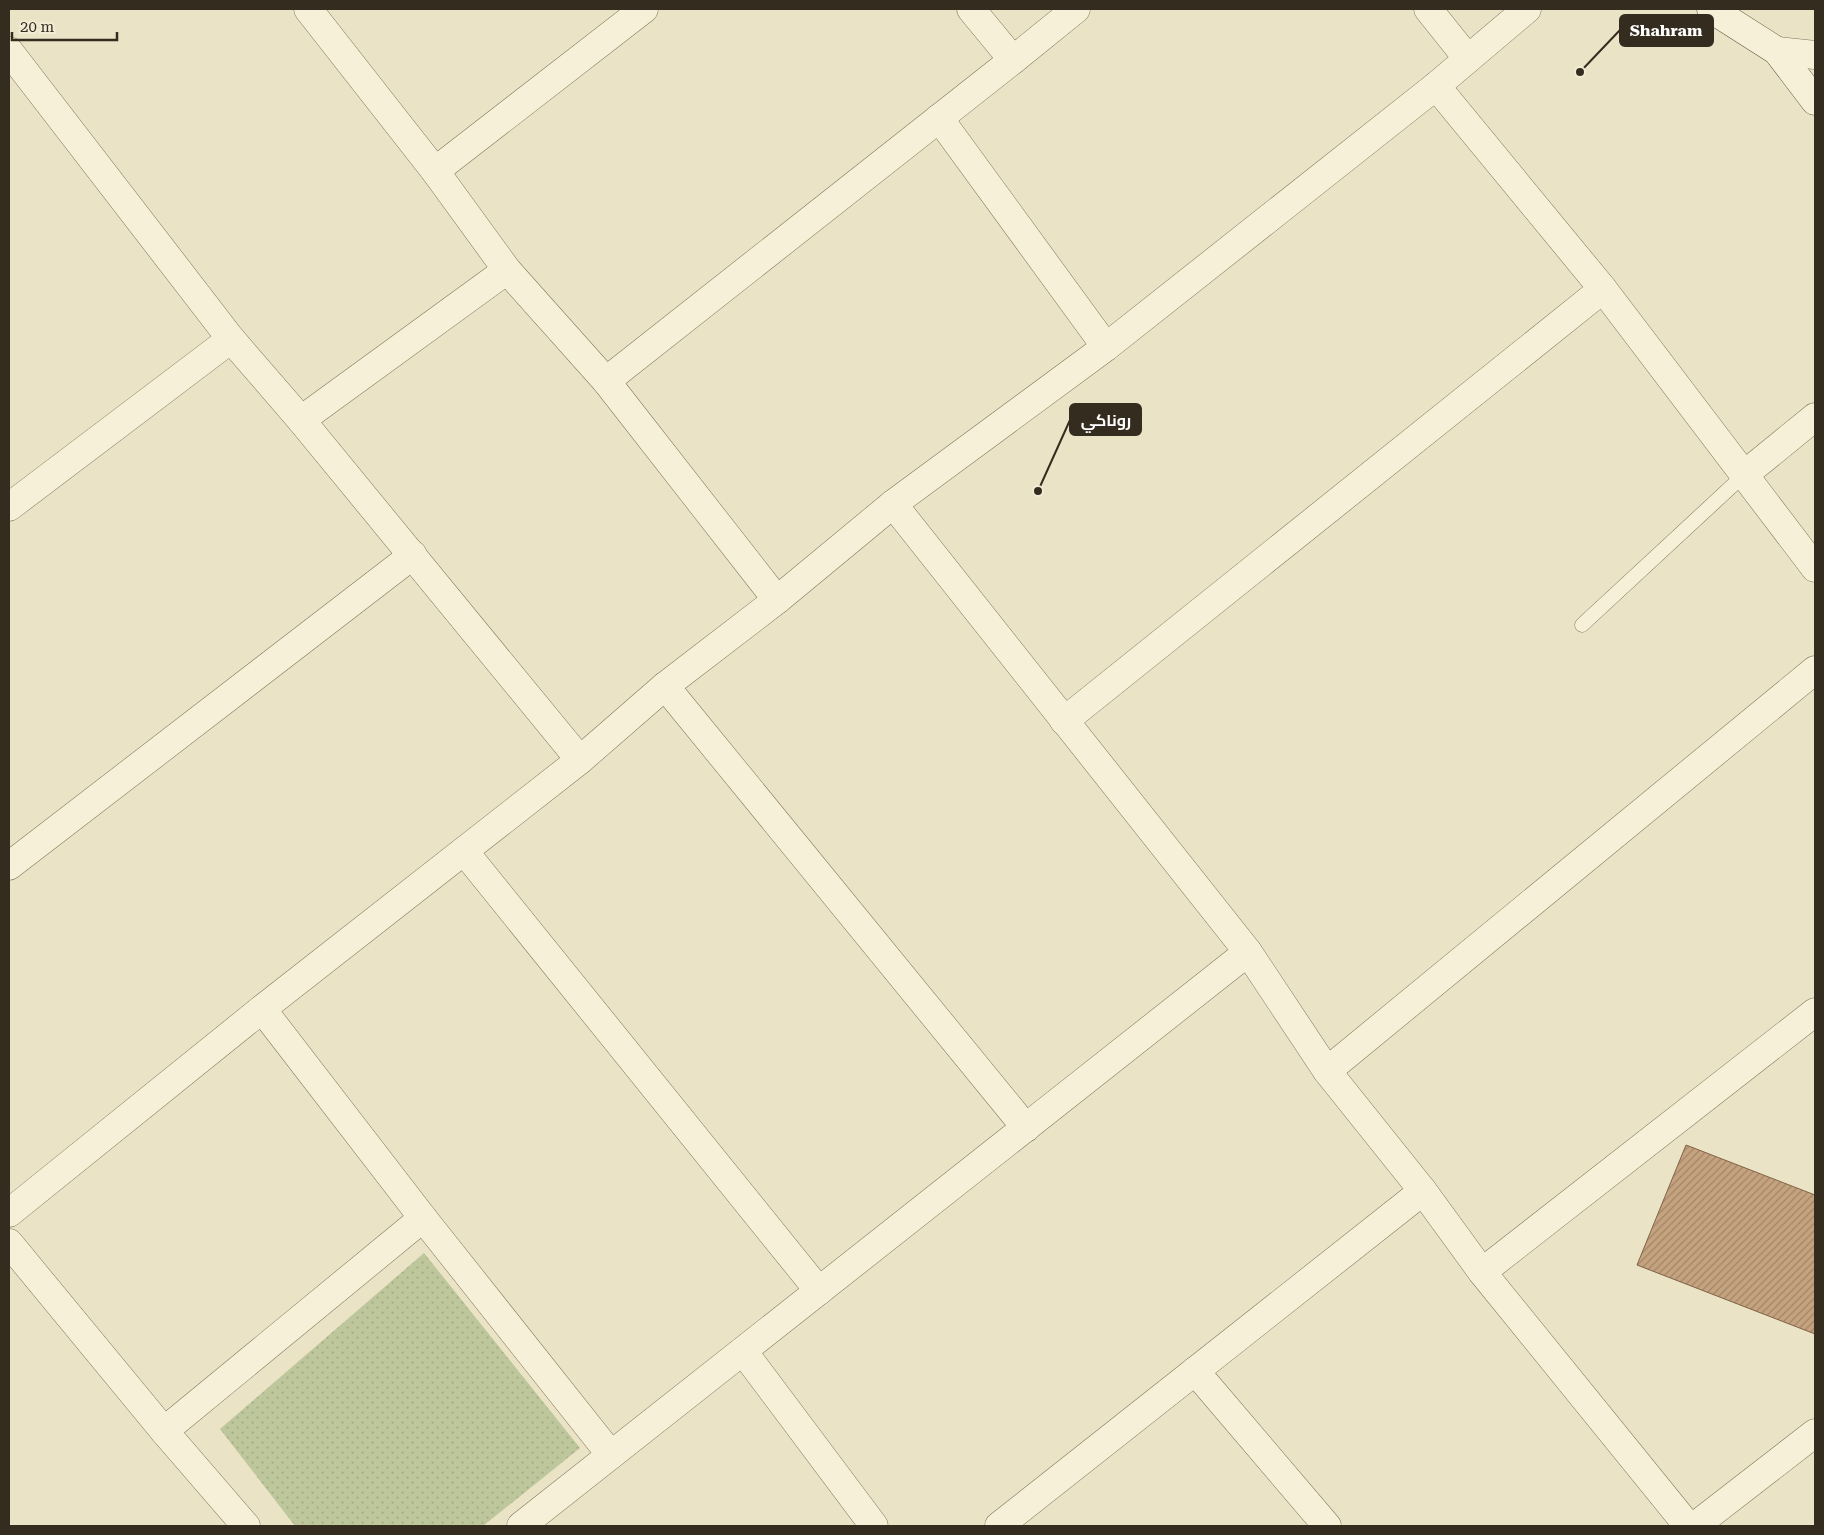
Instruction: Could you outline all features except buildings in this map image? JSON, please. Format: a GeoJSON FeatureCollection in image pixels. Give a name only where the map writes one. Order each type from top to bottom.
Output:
{"type":"FeatureCollection","features":[{"type":"Feature","properties":{"kind":"street"},"geometry":{"type":"LineString","coordinates":[[308,9],[435,172],[507,270],[606,381],[776,600]]}},
{"type":"Feature","properties":{"kind":"street"},"geometry":{"type":"LineString","coordinates":[[435,172],[644,9]]}},
{"type":"Feature","properties":{"kind":"street"},"geometry":{"type":"LineString","coordinates":[[972,9],[1013,60]]}},
{"type":"Feature","properties":{"kind":"street"},"geometry":{"type":"LineString","coordinates":[[606,381],[1076,9]]}},
{"type":"Feature","properties":{"kind":"street"},"geometry":{"type":"LineString","coordinates":[[1428,9],[1468,59]]}},
{"type":"Feature","properties":{"kind":"street"},"geometry":{"type":"LineString","coordinates":[[9,1213],[262,1009],[580,760],[665,686],[776,600],[893,504],[1106,347],[1436,86],[1526,9]]}},
{"type":"Feature","properties":{"kind":"street"},"geometry":{"type":"LineString","coordinates":[[1727,13],[1777,51],[1815,101]]}},
{"type":"Feature","properties":{"kind":"street"},"geometry":{"type":"LineString","coordinates":[[9,51],[232,338],[580,760]]}},
{"type":"Feature","properties":{"kind":"street"},"geometry":{"type":"LineString","coordinates":[[1777,51],[1815,55]]}},
{"type":"Feature","properties":{"kind":"street"},"geometry":{"type":"LineString","coordinates":[[1436,86],[1603,289],[1815,568]]}},
{"type":"Feature","properties":{"kind":"street"},"geometry":{"type":"LineString","coordinates":[[939,118],[1106,347]]}},
{"type":"Feature","properties":{"kind":"street"},"geometry":{"type":"LineString","coordinates":[[301,420],[507,270]]}},
{"type":"Feature","properties":{"kind":"street"},"geometry":{"type":"LineString","coordinates":[[1064,722],[1603,289]]}},
{"type":"Feature","properties":{"kind":"street"},"geometry":{"type":"LineString","coordinates":[[11,501],[232,338]]}},
{"type":"Feature","properties":{"kind":"street"},"geometry":{"type":"LineString","coordinates":[[1745,474],[1815,417]]}},
{"type":"Feature","properties":{"kind":"street"},"geometry":{"type":"LineString","coordinates":[[893,504],[1248,952],[1327,1071],[1423,1191],[1482,1272],[1688,1526]]}},
{"type":"Feature","properties":{"kind":"street"},"geometry":{"type":"LineString","coordinates":[[9,866],[412,555]]}},
{"type":"Feature","properties":{"kind":"street"},"geometry":{"type":"LineString","coordinates":[[1327,1071],[1815,670]]}},
{"type":"Feature","properties":{"kind":"street"},"geometry":{"type":"LineString","coordinates":[[665,686],[1026,1128]]}},
{"type":"Feature","properties":{"kind":"street"},"geometry":{"type":"LineString","coordinates":[[464,851],[819,1291]]}},
{"type":"Feature","properties":{"kind":"street"},"geometry":{"type":"LineString","coordinates":[[521,1526],[1248,952]]}},
{"type":"Feature","properties":{"kind":"street"},"geometry":{"type":"LineString","coordinates":[[262,1009],[611,1455]]}},
{"type":"Feature","properties":{"kind":"street"},"geometry":{"type":"LineString","coordinates":[[1482,1272],[1815,1012]]}},
{"type":"Feature","properties":{"kind":"street"},"geometry":{"type":"LineString","coordinates":[[1001,1526],[1423,1191]]}},
{"type":"Feature","properties":{"kind":"street"},"geometry":{"type":"LineString","coordinates":[[164,1431],[424,1218]]}},
{"type":"Feature","properties":{"kind":"street"},"geometry":{"type":"LineString","coordinates":[[9,1243],[164,1431],[246,1526]]}},
{"type":"Feature","properties":{"kind":"street"},"geometry":{"type":"LineString","coordinates":[[743,1351],[874,1526]]}},
{"type":"Feature","properties":{"kind":"street"},"geometry":{"type":"LineString","coordinates":[[1195,1372],[1328,1526]]}},
{"type":"Feature","properties":{"kind":"street"},"geometry":{"type":"LineString","coordinates":[[1695,1526],[1815,1433]]}},
{"type":"Feature","properties":{"kind":"lane"},"geometry":{"type":"LineString","coordinates":[[1582,625],[1745,474]]}},
{"type":"Feature","properties":{"kind":"green space"},"geometry":{"type":"Polygon","coordinates":[[[424,1253],[580,1448],[483,1526],[295,1526],[220,1429],[424,1253]]]}},
{"type":"Feature","properties":{"kind":"place","name":"Shahram"},"geometry":{"type":"Point","coordinates":[1580,72]}},
{"type":"Feature","properties":{"kind":"place","name":"روناكي"},"geometry":{"type":"Point","coordinates":[1038,491]}}]}
